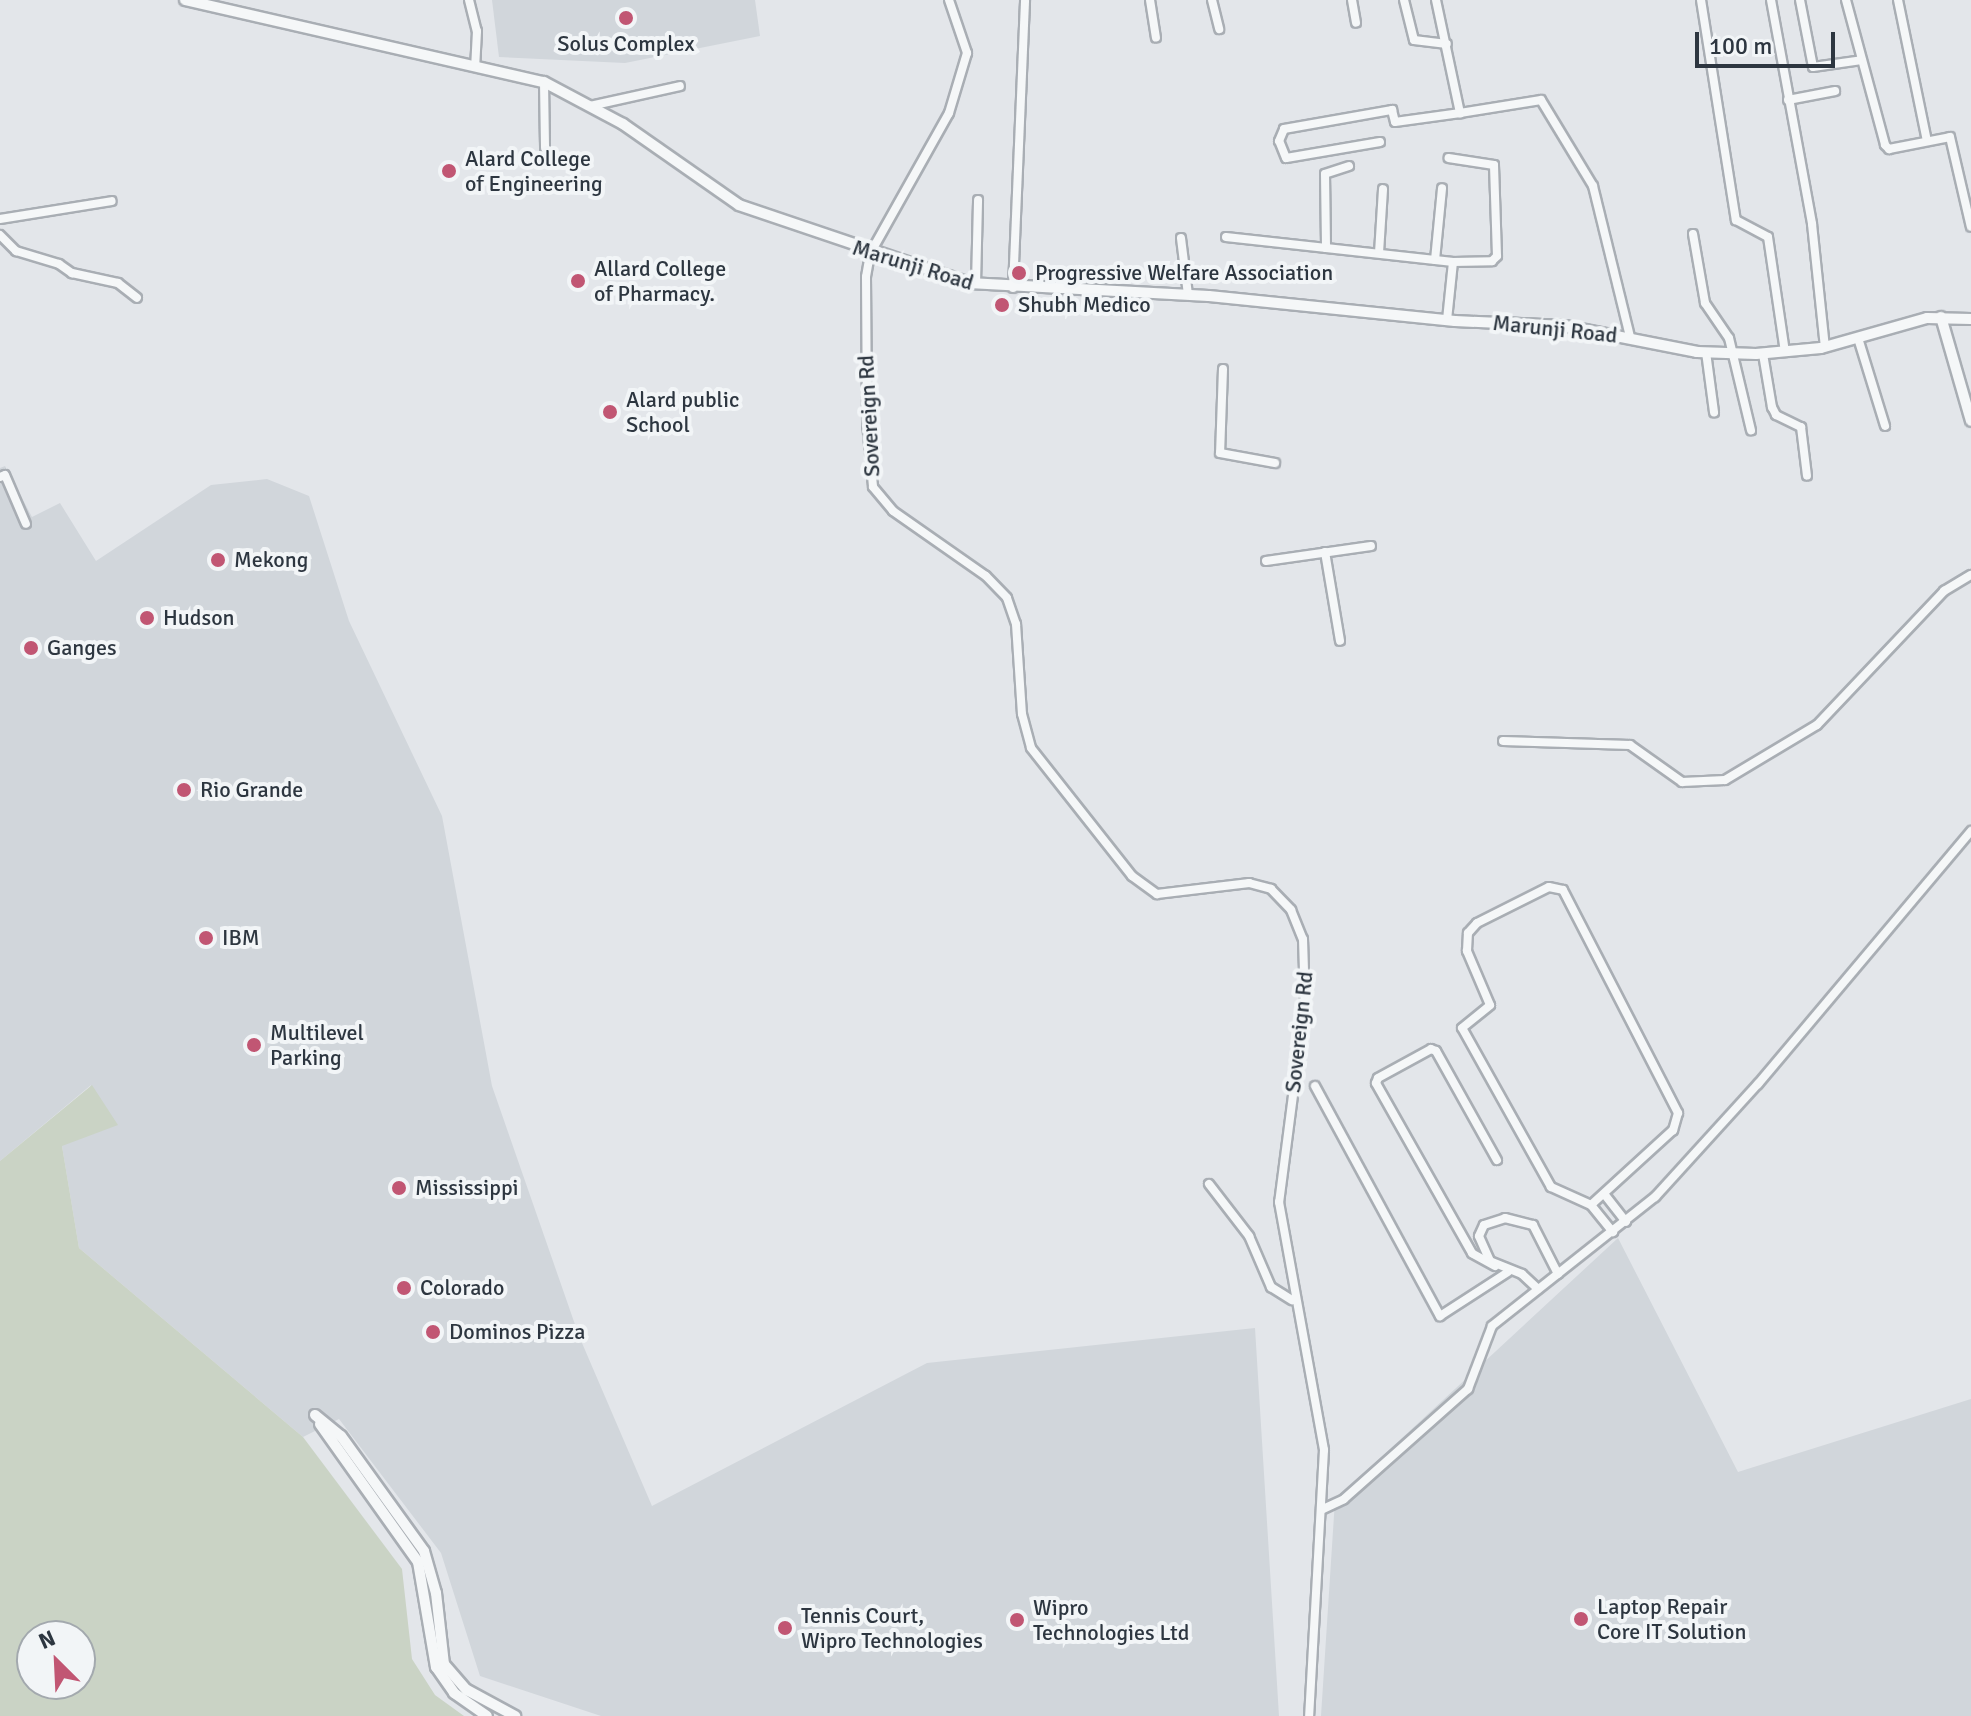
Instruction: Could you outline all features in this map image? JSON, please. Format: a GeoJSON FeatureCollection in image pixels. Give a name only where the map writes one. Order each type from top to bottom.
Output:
{"type":"FeatureCollection","features":[{"type":"Feature","properties":{"kind":"street","name":"Marunji Road"},"geometry":{"type":"LineString","coordinates":[[185,0],[210,3],[544,82],[590,106],[739,205],[870,254],[976,284],[1188,295],[1447,320],[1565,326],[1706,352],[1732,353],[1763,354],[1825,347],[1941,317],[1971,319]]}},
{"type":"Feature","properties":{"kind":"street"},"geometry":{"type":"LineString","coordinates":[[469,0],[477,31],[475,65]]}},
{"type":"Feature","properties":{"kind":"street"},"geometry":{"type":"LineString","coordinates":[[870,254],[949,113],[967,53],[949,0]]}},
{"type":"Feature","properties":{"kind":"street"},"geometry":{"type":"LineString","coordinates":[[1013,288],[1025,0]]}},
{"type":"Feature","properties":{"kind":"street"},"geometry":{"type":"LineString","coordinates":[[1150,0],[1156,38]]}},
{"type":"Feature","properties":{"kind":"street"},"geometry":{"type":"LineString","coordinates":[[1212,0],[1219,29]]}},
{"type":"Feature","properties":{"kind":"street"},"geometry":{"type":"LineString","coordinates":[[1352,0],[1356,23]]}},
{"type":"Feature","properties":{"kind":"street"},"geometry":{"type":"LineString","coordinates":[[1404,0],[1414,40],[1447,44]]}},
{"type":"Feature","properties":{"kind":"street"},"geometry":{"type":"LineString","coordinates":[[1436,0],[1460,113]]}},
{"type":"Feature","properties":{"kind":"street"},"geometry":{"type":"LineString","coordinates":[[1701,0],[1736,220],[1768,237],[1785,352]]}},
{"type":"Feature","properties":{"kind":"street"},"geometry":{"type":"LineString","coordinates":[[1771,0],[1812,224],[1825,347]]}},
{"type":"Feature","properties":{"kind":"street"},"geometry":{"type":"LineString","coordinates":[[1800,0],[1813,67],[1862,60]]}},
{"type":"Feature","properties":{"kind":"street"},"geometry":{"type":"LineString","coordinates":[[1846,0],[1885,145],[1889,149],[1927,141],[1952,140],[1971,227]]}},
{"type":"Feature","properties":{"kind":"street"},"geometry":{"type":"LineString","coordinates":[[1898,0],[1927,141]]}},
{"type":"Feature","properties":{"kind":"street"},"geometry":{"type":"LineString","coordinates":[[544,82],[545,148]]}},
{"type":"Feature","properties":{"kind":"street"},"geometry":{"type":"LineString","coordinates":[[590,106],[680,86]]}},
{"type":"Feature","properties":{"kind":"street"},"geometry":{"type":"LineString","coordinates":[[1788,100],[1835,91]]}},
{"type":"Feature","properties":{"kind":"street"},"geometry":{"type":"LineString","coordinates":[[1380,142],[1286,158],[1279,141],[1284,129],[1392,110],[1395,122],[1541,100],[1598,195],[1630,337]]}},
{"type":"Feature","properties":{"kind":"street"},"geometry":{"type":"LineString","coordinates":[[1226,237],[1453,262],[1495,259],[1494,165],[1449,158]]}},
{"type":"Feature","properties":{"kind":"street"},"geometry":{"type":"LineString","coordinates":[[1326,248],[1325,174],[1349,166]]}},
{"type":"Feature","properties":{"kind":"street"},"geometry":{"type":"LineString","coordinates":[[1435,260],[1442,188]]}},
{"type":"Feature","properties":{"kind":"street"},"geometry":{"type":"LineString","coordinates":[[1379,253],[1383,189]]}},
{"type":"Feature","properties":{"kind":"street"},"geometry":{"type":"LineString","coordinates":[[976,284],[978,200]]}},
{"type":"Feature","properties":{"kind":"street"},"geometry":{"type":"LineString","coordinates":[[0,219],[112,201]]}},
{"type":"Feature","properties":{"kind":"street"},"geometry":{"type":"LineString","coordinates":[[1693,234],[1705,303],[1722,323],[1751,430]]}},
{"type":"Feature","properties":{"kind":"street"},"geometry":{"type":"LineString","coordinates":[[0,235],[16,251],[59,264],[72,273],[118,283],[137,298]]}},
{"type":"Feature","properties":{"kind":"street"},"geometry":{"type":"LineString","coordinates":[[1181,238],[1188,295]]}},
{"type":"Feature","properties":{"kind":"street","name":"Sovereign Rd"},"geometry":{"type":"LineString","coordinates":[[870,254],[863,298],[873,487],[893,511],[986,576],[1007,598],[1016,624],[1022,714],[1043,768],[1117,860],[1157,894],[1249,883],[1271,889],[1297,924],[1308,971],[1279,1202],[1292,1300],[1324,1450],[1309,1716]]}},
{"type":"Feature","properties":{"kind":"street"},"geometry":{"type":"LineString","coordinates":[[1447,320],[1453,262]]}},
{"type":"Feature","properties":{"kind":"street"},"geometry":{"type":"LineString","coordinates":[[1941,317],[1971,421]]}},
{"type":"Feature","properties":{"kind":"street"},"geometry":{"type":"LineString","coordinates":[[1858,338],[1885,426]]}},
{"type":"Feature","properties":{"kind":"street"},"geometry":{"type":"LineString","coordinates":[[1706,352],[1714,412]]}},
{"type":"Feature","properties":{"kind":"street"},"geometry":{"type":"LineString","coordinates":[[1763,354],[1776,415],[1801,427],[1807,476]]}},
{"type":"Feature","properties":{"kind":"street"},"geometry":{"type":"LineString","coordinates":[[1223,369],[1220,453],[1275,463]]}},
{"type":"Feature","properties":{"kind":"street"},"geometry":{"type":"LineString","coordinates":[[0,477],[5,475],[26,524]]}},
{"type":"Feature","properties":{"kind":"street"},"geometry":{"type":"LineString","coordinates":[[1266,561],[1371,546]]}},
{"type":"Feature","properties":{"kind":"street"},"geometry":{"type":"LineString","coordinates":[[1325,552],[1340,641]]}},
{"type":"Feature","properties":{"kind":"street"},"geometry":{"type":"LineString","coordinates":[[1503,741],[1630,745],[1682,782],[1725,780],[1817,725],[1944,591],[1971,575]]}},
{"type":"Feature","properties":{"kind":"street"},"geometry":{"type":"LineString","coordinates":[[1323,1509],[1344,1499],[1468,1389],[1492,1326],[1626,1222],[1758,1084],[1971,831]]}},
{"type":"Feature","properties":{"kind":"street"},"geometry":{"type":"LineString","coordinates":[[1591,1205],[1673,1130],[1678,1113],[1563,890],[1553,886],[1477,923],[1468,933],[1467,951],[1490,1005],[1462,1028],[1551,1187],[1591,1205],[1613,1232]]}},
{"type":"Feature","properties":{"kind":"street"},"geometry":{"type":"LineString","coordinates":[[1497,1160],[1436,1051],[1431,1049],[1378,1078],[1376,1083],[1472,1253],[1508,1272],[1522,1274],[1538,1289]]}},
{"type":"Feature","properties":{"kind":"street"},"geometry":{"type":"LineString","coordinates":[[1315,1086],[1440,1316],[1508,1272]]}},
{"type":"Feature","properties":{"kind":"street"},"geometry":{"type":"LineString","coordinates":[[1209,1184],[1249,1236],[1271,1287],[1292,1300]]}},
{"type":"Feature","properties":{"kind":"street"},"geometry":{"type":"LineString","coordinates":[[1605,1195],[1626,1222]]}},
{"type":"Feature","properties":{"kind":"street"},"geometry":{"type":"LineString","coordinates":[[1495,1266],[1479,1236],[1484,1225],[1495,1220],[1528,1222],[1545,1245],[1558,1274]]}},
{"type":"Feature","properties":{"kind":"street"},"geometry":{"type":"LineString","coordinates":[[317,1418],[326,1439],[369,1480],[424,1551],[436,1593],[444,1664],[467,1690],[515,1716]]}},
{"type":"Feature","properties":{"kind":"street"},"geometry":{"type":"LineString","coordinates":[[369,1480],[421,1571],[436,1667],[454,1693],[487,1716]]}},
{"type":"Feature","properties":{"kind":"shaded area","name":"Solus Complex"},"geometry":{"type":"Polygon","coordinates":[[[492,0],[755,0],[760,36],[625,63],[499,57],[492,0]]]}},
{"type":"Feature","properties":{"kind":"shaded area"},"geometry":{"type":"Polygon","coordinates":[[[5,466],[32,517],[60,503],[96,561],[211,485],[267,479],[309,496],[349,621],[442,816],[492,1086],[579,1336],[652,1506],[927,1363],[1255,1328],[1279,1716],[601,1716],[480,1676],[441,1553],[339,1419],[303,1437],[79,1248],[62,1146],[91,1085],[0,1161],[0,468],[5,466]]]}},
{"type":"Feature","properties":{"kind":"shaded area"},"geometry":{"type":"Polygon","coordinates":[[[1618,1238],[1738,1472],[1971,1399],[1971,1716],[1321,1716],[1335,1500],[1618,1238]]]}},
{"type":"Feature","properties":{"kind":"green space"},"geometry":{"type":"Polygon","coordinates":[[[92,1085],[118,1125],[62,1146],[79,1248],[303,1437],[402,1569],[412,1659],[435,1695],[464,1716],[0,1716],[0,1161],[92,1085]]]}},
{"type":"Feature","properties":{"kind":"place","name":"Solus Complex"},"geometry":{"type":"Point","coordinates":[626,18]}},
{"type":"Feature","properties":{"kind":"place","name":"Alard College of Engineering"},"geometry":{"type":"Point","coordinates":[449,171]}},
{"type":"Feature","properties":{"kind":"place","name":"Progressive Welfare Association"},"geometry":{"type":"Point","coordinates":[1019,273]}},
{"type":"Feature","properties":{"kind":"place","name":"Allard College of Pharmacy."},"geometry":{"type":"Point","coordinates":[578,281]}},
{"type":"Feature","properties":{"kind":"place","name":"Shubh Medico"},"geometry":{"type":"Point","coordinates":[1002,305]}},
{"type":"Feature","properties":{"kind":"place","name":"Alard public School"},"geometry":{"type":"Point","coordinates":[610,412]}},
{"type":"Feature","properties":{"kind":"place","name":"Mekong"},"geometry":{"type":"Point","coordinates":[218,560]}},
{"type":"Feature","properties":{"kind":"place","name":"Hudson"},"geometry":{"type":"Point","coordinates":[147,618]}},
{"type":"Feature","properties":{"kind":"place","name":"Ganges"},"geometry":{"type":"Point","coordinates":[31,648]}},
{"type":"Feature","properties":{"kind":"place","name":"Rio Grande"},"geometry":{"type":"Point","coordinates":[184,790]}},
{"type":"Feature","properties":{"kind":"place","name":"IBM"},"geometry":{"type":"Point","coordinates":[206,938]}},
{"type":"Feature","properties":{"kind":"place","name":"Multilevel Parking"},"geometry":{"type":"Point","coordinates":[254,1045]}},
{"type":"Feature","properties":{"kind":"place","name":"Mississippi"},"geometry":{"type":"Point","coordinates":[399,1188]}},
{"type":"Feature","properties":{"kind":"place","name":"Colorado"},"geometry":{"type":"Point","coordinates":[404,1288]}},
{"type":"Feature","properties":{"kind":"place","name":"Dominos Pizza"},"geometry":{"type":"Point","coordinates":[433,1332]}},
{"type":"Feature","properties":{"kind":"place","name":"Laptop Repair Core IT Solution"},"geometry":{"type":"Point","coordinates":[1581,1619]}},
{"type":"Feature","properties":{"kind":"place","name":"Wipro Technologies Ltd"},"geometry":{"type":"Point","coordinates":[1017,1620]}},
{"type":"Feature","properties":{"kind":"place","name":"Tennis Court, Wipro Technologies"},"geometry":{"type":"Point","coordinates":[785,1628]}}]}
